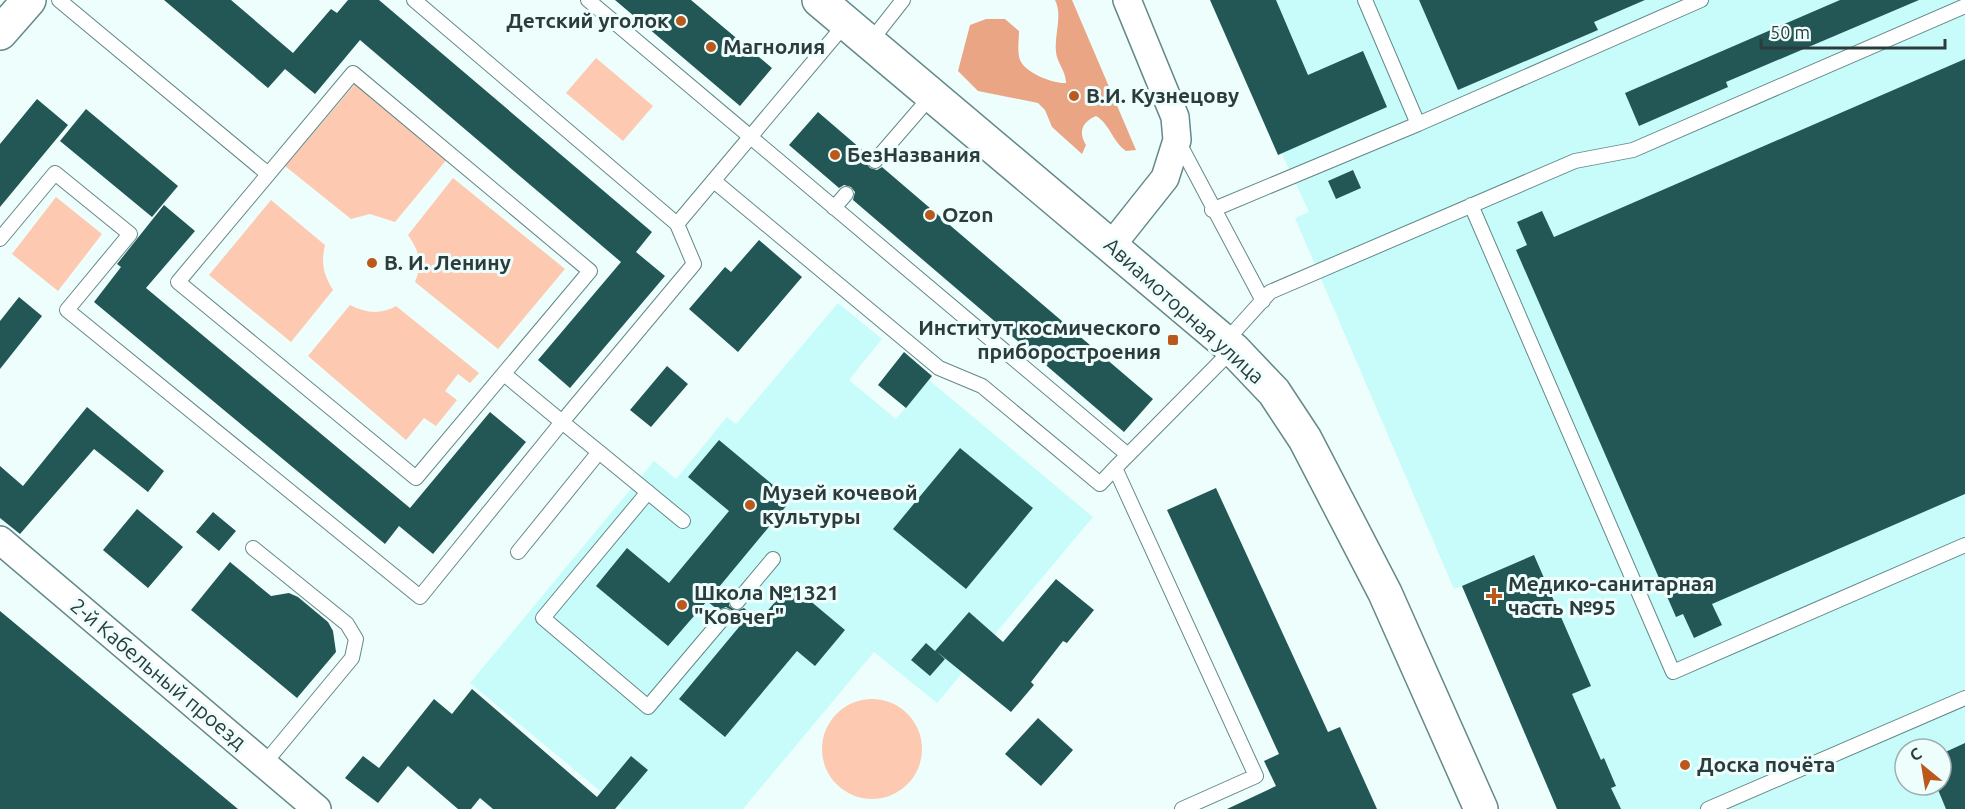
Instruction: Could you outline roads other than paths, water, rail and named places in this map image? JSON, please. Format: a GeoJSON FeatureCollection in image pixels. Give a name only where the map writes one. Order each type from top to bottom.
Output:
{"type":"FeatureCollection","features":[{"type":"Feature","properties":{"kind":"street"},"geometry":{"type":"LineString","coordinates":[[0,33],[29,0]]}},
{"type":"Feature","properties":{"kind":"street","name":"Авиамоторная улица"},"geometry":{"type":"LineString","coordinates":[[819,0],[1229,346],[1274,392],[1305,439],[1385,593],[1481,809]]}},
{"type":"Feature","properties":{"kind":"street"},"geometry":{"type":"LineString","coordinates":[[1111,246],[1165,178],[1177,140],[1175,117],[1127,0]]}},
{"type":"Feature","properties":{"kind":"street","name":"2-й Кабельный проезд"},"geometry":{"type":"LineString","coordinates":[[0,540],[317,809]]}},
{"type":"Feature","properties":{"kind":"lane"},"geometry":{"type":"LineString","coordinates":[[59,0],[268,174]]}},
{"type":"Feature","properties":{"kind":"lane"},"geometry":{"type":"LineString","coordinates":[[0,239],[56,173],[130,234],[67,310],[420,597],[694,264],[677,224],[414,0]]}},
{"type":"Feature","properties":{"kind":"lane"},"geometry":{"type":"LineString","coordinates":[[588,0],[1128,455]]}},
{"type":"Feature","properties":{"kind":"lane"},"geometry":{"type":"LineString","coordinates":[[677,224],[752,137],[858,33],[903,0]]}},
{"type":"Feature","properties":{"kind":"lane"},"geometry":{"type":"LineString","coordinates":[[1365,0],[1418,124]]}},
{"type":"Feature","properties":{"kind":"lane"},"geometry":{"type":"LineString","coordinates":[[1212,210],[1418,124],[1701,0]]}},
{"type":"Feature","properties":{"kind":"lane"},"geometry":{"type":"LineString","coordinates":[[714,181],[939,368],[982,386],[1100,484],[1229,346],[1270,292],[1575,161],[1633,150],[1965,6]]}},
{"type":"Feature","properties":{"kind":"lane"},"geometry":{"type":"LineString","coordinates":[[353,73],[590,270],[416,478],[178,282],[268,174],[353,73]]}},
{"type":"Feature","properties":{"kind":"lane"},"geometry":{"type":"LineString","coordinates":[[875,161],[932,95]]}},
{"type":"Feature","properties":{"kind":"lane"},"geometry":{"type":"LineString","coordinates":[[1177,140],[1212,210],[1263,301]]}},
{"type":"Feature","properties":{"kind":"lane"},"geometry":{"type":"LineString","coordinates":[[834,208],[846,194]]}},
{"type":"Feature","properties":{"kind":"lane"},"geometry":{"type":"LineString","coordinates":[[1471,205],[1673,672],[1965,545]]}},
{"type":"Feature","properties":{"kind":"lane"},"geometry":{"type":"LineString","coordinates":[[504,374],[683,521]]}},
{"type":"Feature","properties":{"kind":"lane"},"geometry":{"type":"LineString","coordinates":[[518,552],[599,452]]}},
{"type":"Feature","properties":{"kind":"lane"},"geometry":{"type":"LineString","coordinates":[[1115,468],[1256,776],[1182,809]]}},
{"type":"Feature","properties":{"kind":"lane"},"geometry":{"type":"LineString","coordinates":[[648,492],[543,618],[648,707],[724,616]]}},
{"type":"Feature","properties":{"kind":"lane"},"geometry":{"type":"LineString","coordinates":[[253,548],[347,624],[356,639],[352,658],[264,764]]}},
{"type":"Feature","properties":{"kind":"lane"},"geometry":{"type":"LineString","coordinates":[[736,602],[773,559]]}},
{"type":"Feature","properties":{"kind":"lane"},"geometry":{"type":"LineString","coordinates":[[1708,809],[1965,698]]}},
{"type":"Feature","properties":{"kind":"place","name":"Детский уголок"},"geometry":{"type":"Point","coordinates":[681,21]}},
{"type":"Feature","properties":{"kind":"place","name":"Магнолия"},"geometry":{"type":"Point","coordinates":[711,47]}},
{"type":"Feature","properties":{"kind":"place","name":"В.И. Кузнецову"},"geometry":{"type":"Point","coordinates":[1074,96]}},
{"type":"Feature","properties":{"kind":"place","name":"БезНазвания"},"geometry":{"type":"Point","coordinates":[835,155]}},
{"type":"Feature","properties":{"kind":"place","name":"Ozon"},"geometry":{"type":"Point","coordinates":[930,215]}},
{"type":"Feature","properties":{"kind":"place","name":"В. И. Ленину"},"geometry":{"type":"Point","coordinates":[372,263]}},
{"type":"Feature","properties":{"kind":"place","name":"Институт космического приборостроения"},"geometry":{"type":"Point","coordinates":[1173,340]}},
{"type":"Feature","properties":{"kind":"place","name":"Музей кочевой культуры"},"geometry":{"type":"Point","coordinates":[750,505]}},
{"type":"Feature","properties":{"kind":"place","name":"Медико-санитарная часть №95"},"geometry":{"type":"Point","coordinates":[1494,596]}},
{"type":"Feature","properties":{"kind":"place","name":"Школа №1321 \"Ковчег\""},"geometry":{"type":"Point","coordinates":[682,605]}},
{"type":"Feature","properties":{"kind":"place","name":"Доска почёта"},"geometry":{"type":"Point","coordinates":[1685,765]}}]}
